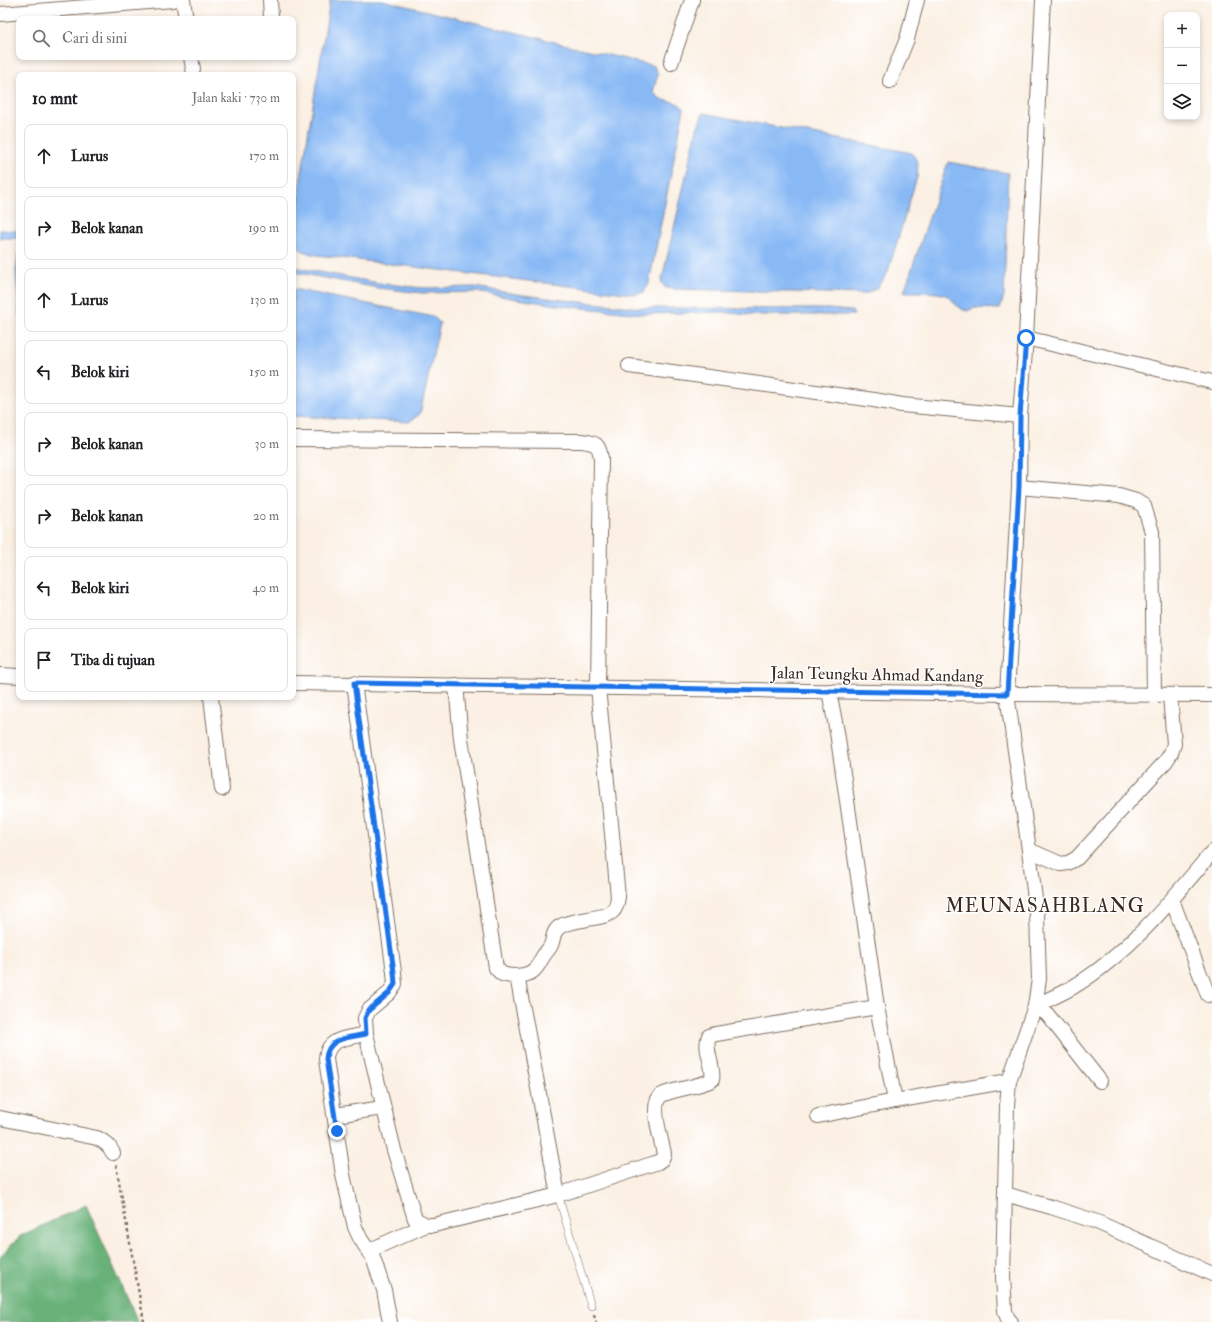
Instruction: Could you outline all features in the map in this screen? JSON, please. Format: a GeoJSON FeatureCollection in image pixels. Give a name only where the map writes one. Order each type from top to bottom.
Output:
{"type":"FeatureCollection","features":[{"type":"Feature","properties":{"kind":"street"},"geometry":{"type":"LineString","coordinates":[[0,14],[173,0]]}},
{"type":"Feature","properties":{"kind":"street"},"geometry":{"type":"LineString","coordinates":[[183,0],[186,16]]}},
{"type":"Feature","properties":{"kind":"street"},"geometry":{"type":"LineString","coordinates":[[270,0],[271,16]]}},
{"type":"Feature","properties":{"kind":"street"},"geometry":{"type":"LineString","coordinates":[[671,63],[692,0]]}},
{"type":"Feature","properties":{"kind":"street"},"geometry":{"type":"LineString","coordinates":[[890,81],[907,39],[917,0]]}},
{"type":"Feature","properties":{"kind":"street"},"geometry":{"type":"LineString","coordinates":[[1012,1322],[1008,1319],[1005,1311],[1003,1277],[1007,1106],[1009,1081],[1035,1006],[1039,979],[1037,915],[1007,694],[1019,487],[1020,416],[1026,338],[1043,0]]}},
{"type":"Feature","properties":{"kind":"street"},"geometry":{"type":"LineString","coordinates":[[1026,338],[1212,382]]}},
{"type":"Feature","properties":{"kind":"street"},"geometry":{"type":"LineString","coordinates":[[629,366],[902,405],[1020,416]]}},
{"type":"Feature","properties":{"kind":"street"},"geometry":{"type":"LineString","coordinates":[[296,439],[582,441],[596,444],[600,448],[607,687],[618,897],[616,906],[612,912],[606,915],[576,921],[559,927],[554,931],[551,945],[536,969],[532,972],[517,976],[502,974],[496,968],[460,739],[456,686]]}},
{"type":"Feature","properties":{"kind":"street"},"geometry":{"type":"LineString","coordinates":[[1019,487],[1119,496],[1136,501],[1144,506],[1152,532],[1154,695]]}},
{"type":"Feature","properties":{"kind":"street"},"geometry":{"type":"LineString","coordinates":[[0,675],[16,676]]}},
{"type":"Feature","properties":{"kind":"street","name":"Jalan Teungku Ahmad Kandang"},"geometry":{"type":"LineString","coordinates":[[296,682],[456,686],[1212,696]]}},
{"type":"Feature","properties":{"kind":"street"},"geometry":{"type":"LineString","coordinates":[[354,683],[395,984],[389,993],[369,1010],[365,1018],[366,1034],[394,1150],[415,1219],[426,1225]]}},
{"type":"Feature","properties":{"kind":"street"},"geometry":{"type":"LineString","coordinates":[[829,691],[837,732],[877,1007],[895,1101]]}},
{"type":"Feature","properties":{"kind":"street"},"geometry":{"type":"LineString","coordinates":[[1029,850],[1061,864],[1068,863],[1077,858],[1166,761],[1174,744],[1170,695]]}},
{"type":"Feature","properties":{"kind":"street"},"geometry":{"type":"LineString","coordinates":[[211,700],[222,789]]}},
{"type":"Feature","properties":{"kind":"street"},"geometry":{"type":"LineString","coordinates":[[1035,1006],[1072,988],[1105,965],[1137,936],[1172,900],[1212,852]]}},
{"type":"Feature","properties":{"kind":"street"},"geometry":{"type":"LineString","coordinates":[[1172,900],[1208,995]]}},
{"type":"Feature","properties":{"kind":"street"},"geometry":{"type":"LineString","coordinates":[[517,976],[558,1195]]}},
{"type":"Feature","properties":{"kind":"street"},"geometry":{"type":"LineString","coordinates":[[1035,1006],[1047,1014],[1100,1081]]}},
{"type":"Feature","properties":{"kind":"street"},"geometry":{"type":"LineString","coordinates":[[368,1251],[426,1225],[434,1225],[558,1195],[658,1162],[662,1159],[664,1154],[655,1110],[656,1101],[662,1094],[712,1080],[713,1073],[706,1042],[709,1036],[877,1007]]}},
{"type":"Feature","properties":{"kind":"street"},"geometry":{"type":"LineString","coordinates":[[366,1034],[334,1042],[326,1052],[326,1059],[343,1175],[355,1227],[373,1258],[384,1290],[390,1322]]}},
{"type":"Feature","properties":{"kind":"street"},"geometry":{"type":"LineString","coordinates":[[818,1116],[1009,1081]]}},
{"type":"Feature","properties":{"kind":"street"},"geometry":{"type":"LineString","coordinates":[[335,1116],[383,1108]]}},
{"type":"Feature","properties":{"kind":"street"},"geometry":{"type":"LineString","coordinates":[[0,1118],[97,1138],[110,1146],[113,1153]]}},
{"type":"Feature","properties":{"kind":"street"},"geometry":{"type":"LineString","coordinates":[[1005,1194],[1097,1222],[1212,1274]]}},
{"type":"Feature","properties":{"kind":"lane"},"geometry":{"type":"LineString","coordinates":[[558,1195],[591,1306]]}},
{"type":"Feature","properties":{"kind":"path"},"geometry":{"type":"LineString","coordinates":[[113,1153],[144,1322]]}},
{"type":"Feature","properties":{"kind":"green space"},"geometry":{"type":"Polygon","coordinates":[[[86,1205],[138,1322],[0,1322],[0,1257],[20,1236],[86,1205]]]}},
{"type":"Feature","properties":{"kind":"water"},"geometry":{"type":"Polygon","coordinates":[[[330,0],[382,0],[654,66],[658,74],[653,92],[661,99],[677,103],[684,109],[649,283],[644,292],[634,294],[310,253],[304,251],[296,245],[296,223],[300,184],[330,0]]]}},
{"type":"Feature","properties":{"kind":"water"},"geometry":{"type":"Polygon","coordinates":[[[703,113],[912,153],[918,163],[917,177],[887,274],[877,288],[866,294],[666,288],[661,282],[697,129],[703,113]]]}},
{"type":"Feature","properties":{"kind":"water"},"geometry":{"type":"Polygon","coordinates":[[[948,162],[1008,173],[1004,296],[1000,309],[974,308],[967,311],[960,308],[951,298],[944,294],[904,292],[948,162]]]}},
{"type":"Feature","properties":{"kind":"water"},"geometry":{"type":"Polygon","coordinates":[[[0,230],[16,231],[16,238],[0,238],[0,230]]]}},
{"type":"Feature","properties":{"kind":"water"},"geometry":{"type":"Polygon","coordinates":[[[296,268],[378,283],[422,288],[475,287],[563,300],[641,308],[829,309],[852,311],[854,315],[749,315],[721,312],[641,314],[564,306],[476,292],[422,293],[378,288],[296,273],[296,268]]]}},
{"type":"Feature","properties":{"kind":"water"},"geometry":{"type":"Polygon","coordinates":[[[296,290],[434,317],[440,323],[420,414],[409,422],[296,416],[296,290]]]}},
{"type":"Feature","properties":{"kind":"district","name":"MEUNASAHBLANG"},"geometry":{"type":"Point","coordinates":[1045,905]}},
{"type":"Feature","properties":{"kind":"route"},"geometry":{"type":"LineString","coordinates":[[337,1131],[326,1052],[334,1042],[366,1034],[365,1018],[369,1010],[389,993],[395,984],[354,683],[456,686],[614,687],[1007,694],[1019,487],[1020,416],[1026,338]]}}]}
